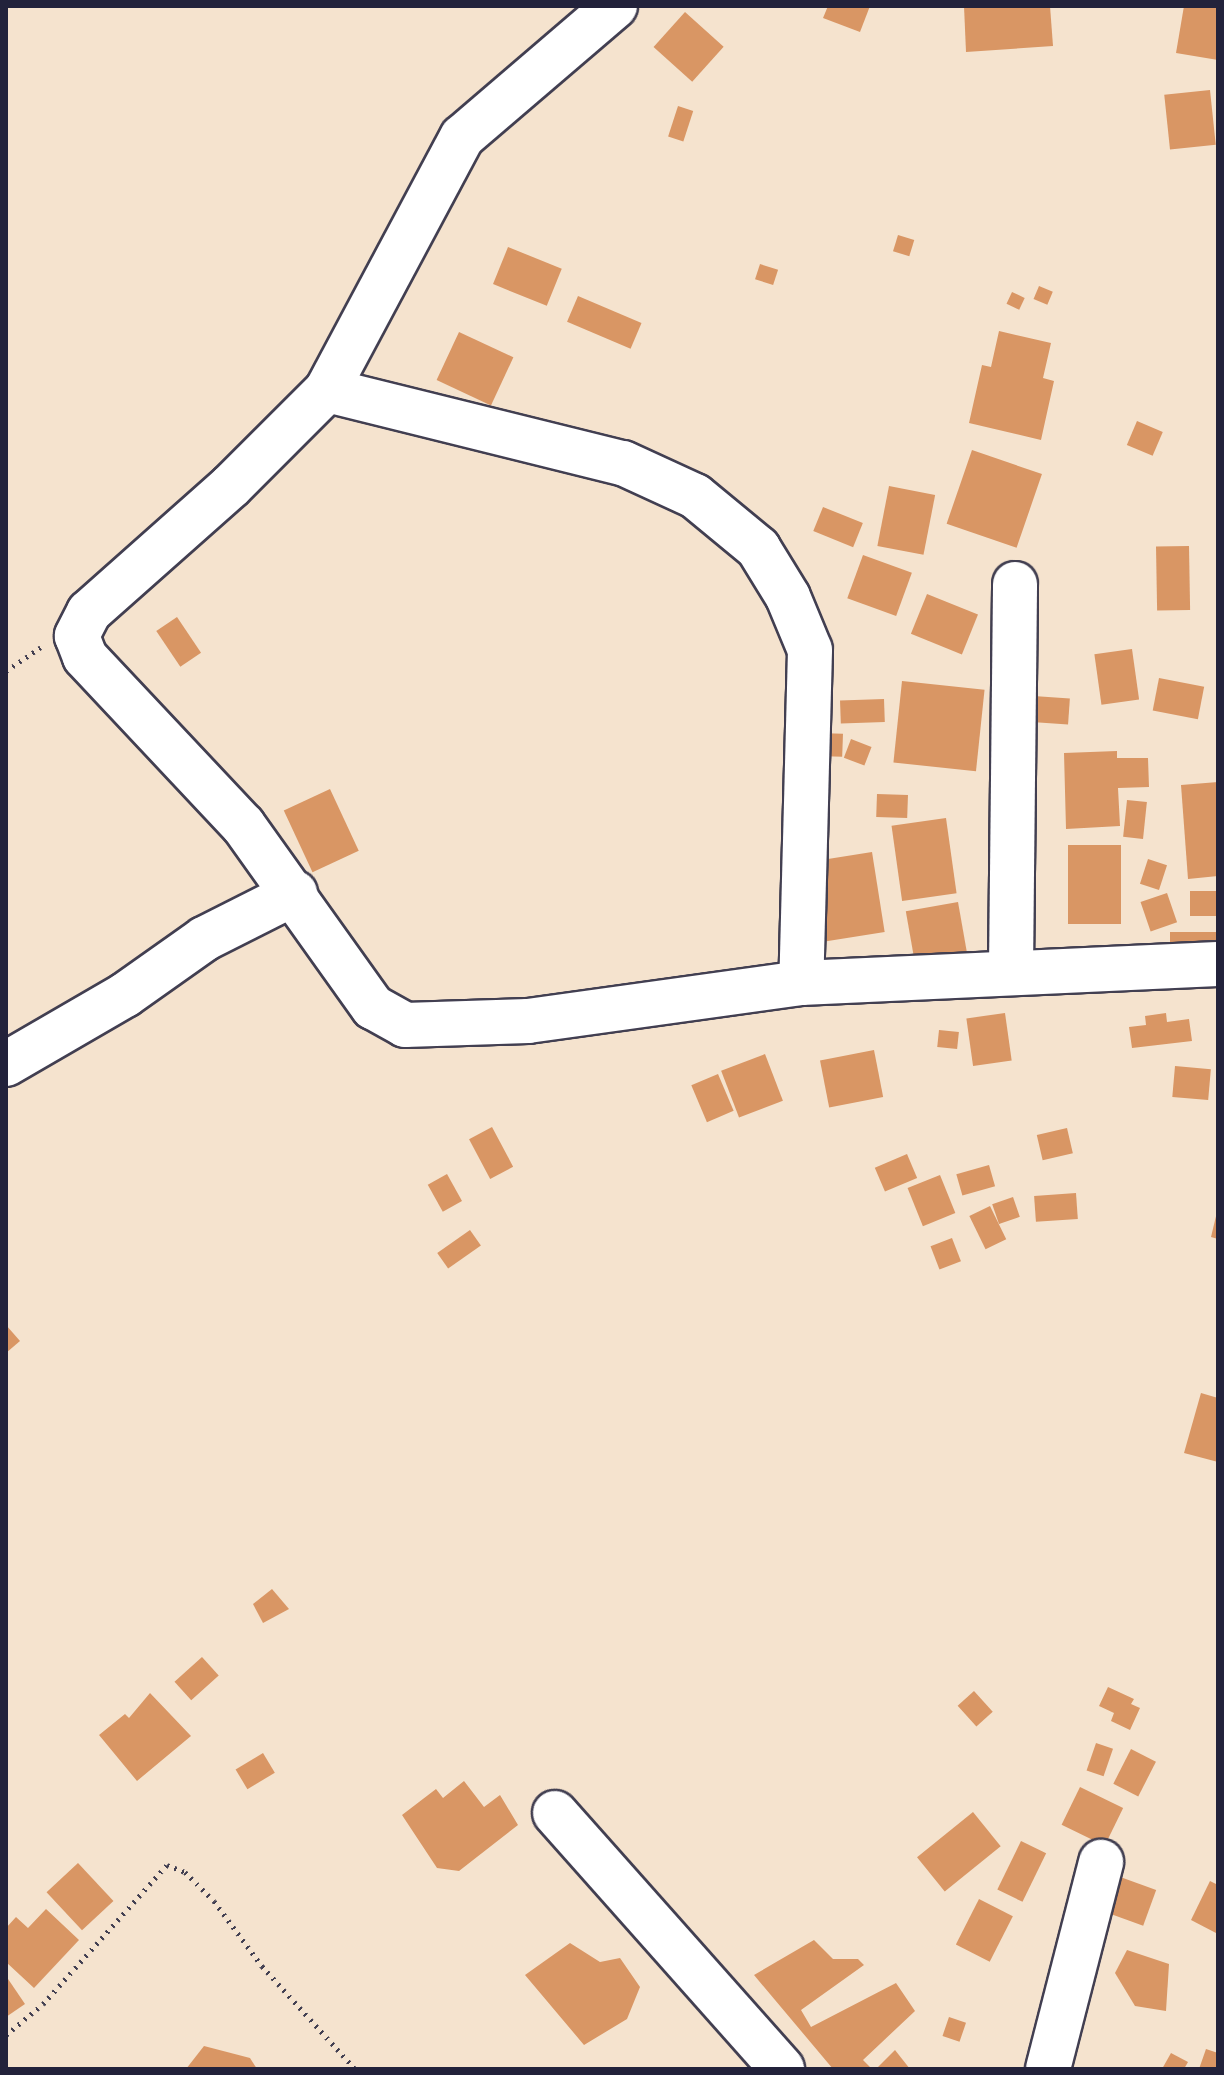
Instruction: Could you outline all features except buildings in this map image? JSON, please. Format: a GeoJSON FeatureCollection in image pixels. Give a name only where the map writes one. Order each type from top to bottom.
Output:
{"type":"FeatureCollection","features":[{"type":"Feature","properties":{"kind":"street"},"geometry":{"type":"LineString","coordinates":[[615,6],[462,137],[327,390],[231,486],[112,587],[89,612],[77,636],[85,657],[243,825],[295,893],[373,1007],[405,1025],[528,1021],[801,983],[1011,970],[1218,964]]}},
{"type":"Feature","properties":{"kind":"street"},"geometry":{"type":"LineString","coordinates":[[327,390],[623,463],[695,496],[758,548],[788,597],[810,650],[801,983]]}},
{"type":"Feature","properties":{"kind":"street"},"geometry":{"type":"LineString","coordinates":[[1011,970],[1015,584]]}},
{"type":"Feature","properties":{"kind":"street"},"geometry":{"type":"LineString","coordinates":[[6,1064],[125,995],[204,939],[295,893]]}},
{"type":"Feature","properties":{"kind":"street"},"geometry":{"type":"LineString","coordinates":[[555,1813],[782,2069]]}},
{"type":"Feature","properties":{"kind":"street"},"geometry":{"type":"LineString","coordinates":[[1048,2069],[1101,1862]]}},
{"type":"Feature","properties":{"kind":"path"},"geometry":{"type":"LineString","coordinates":[[6,2035],[43,2004],[167,1865],[185,1872],[214,1901],[262,1966],[355,2069]]}}]}
